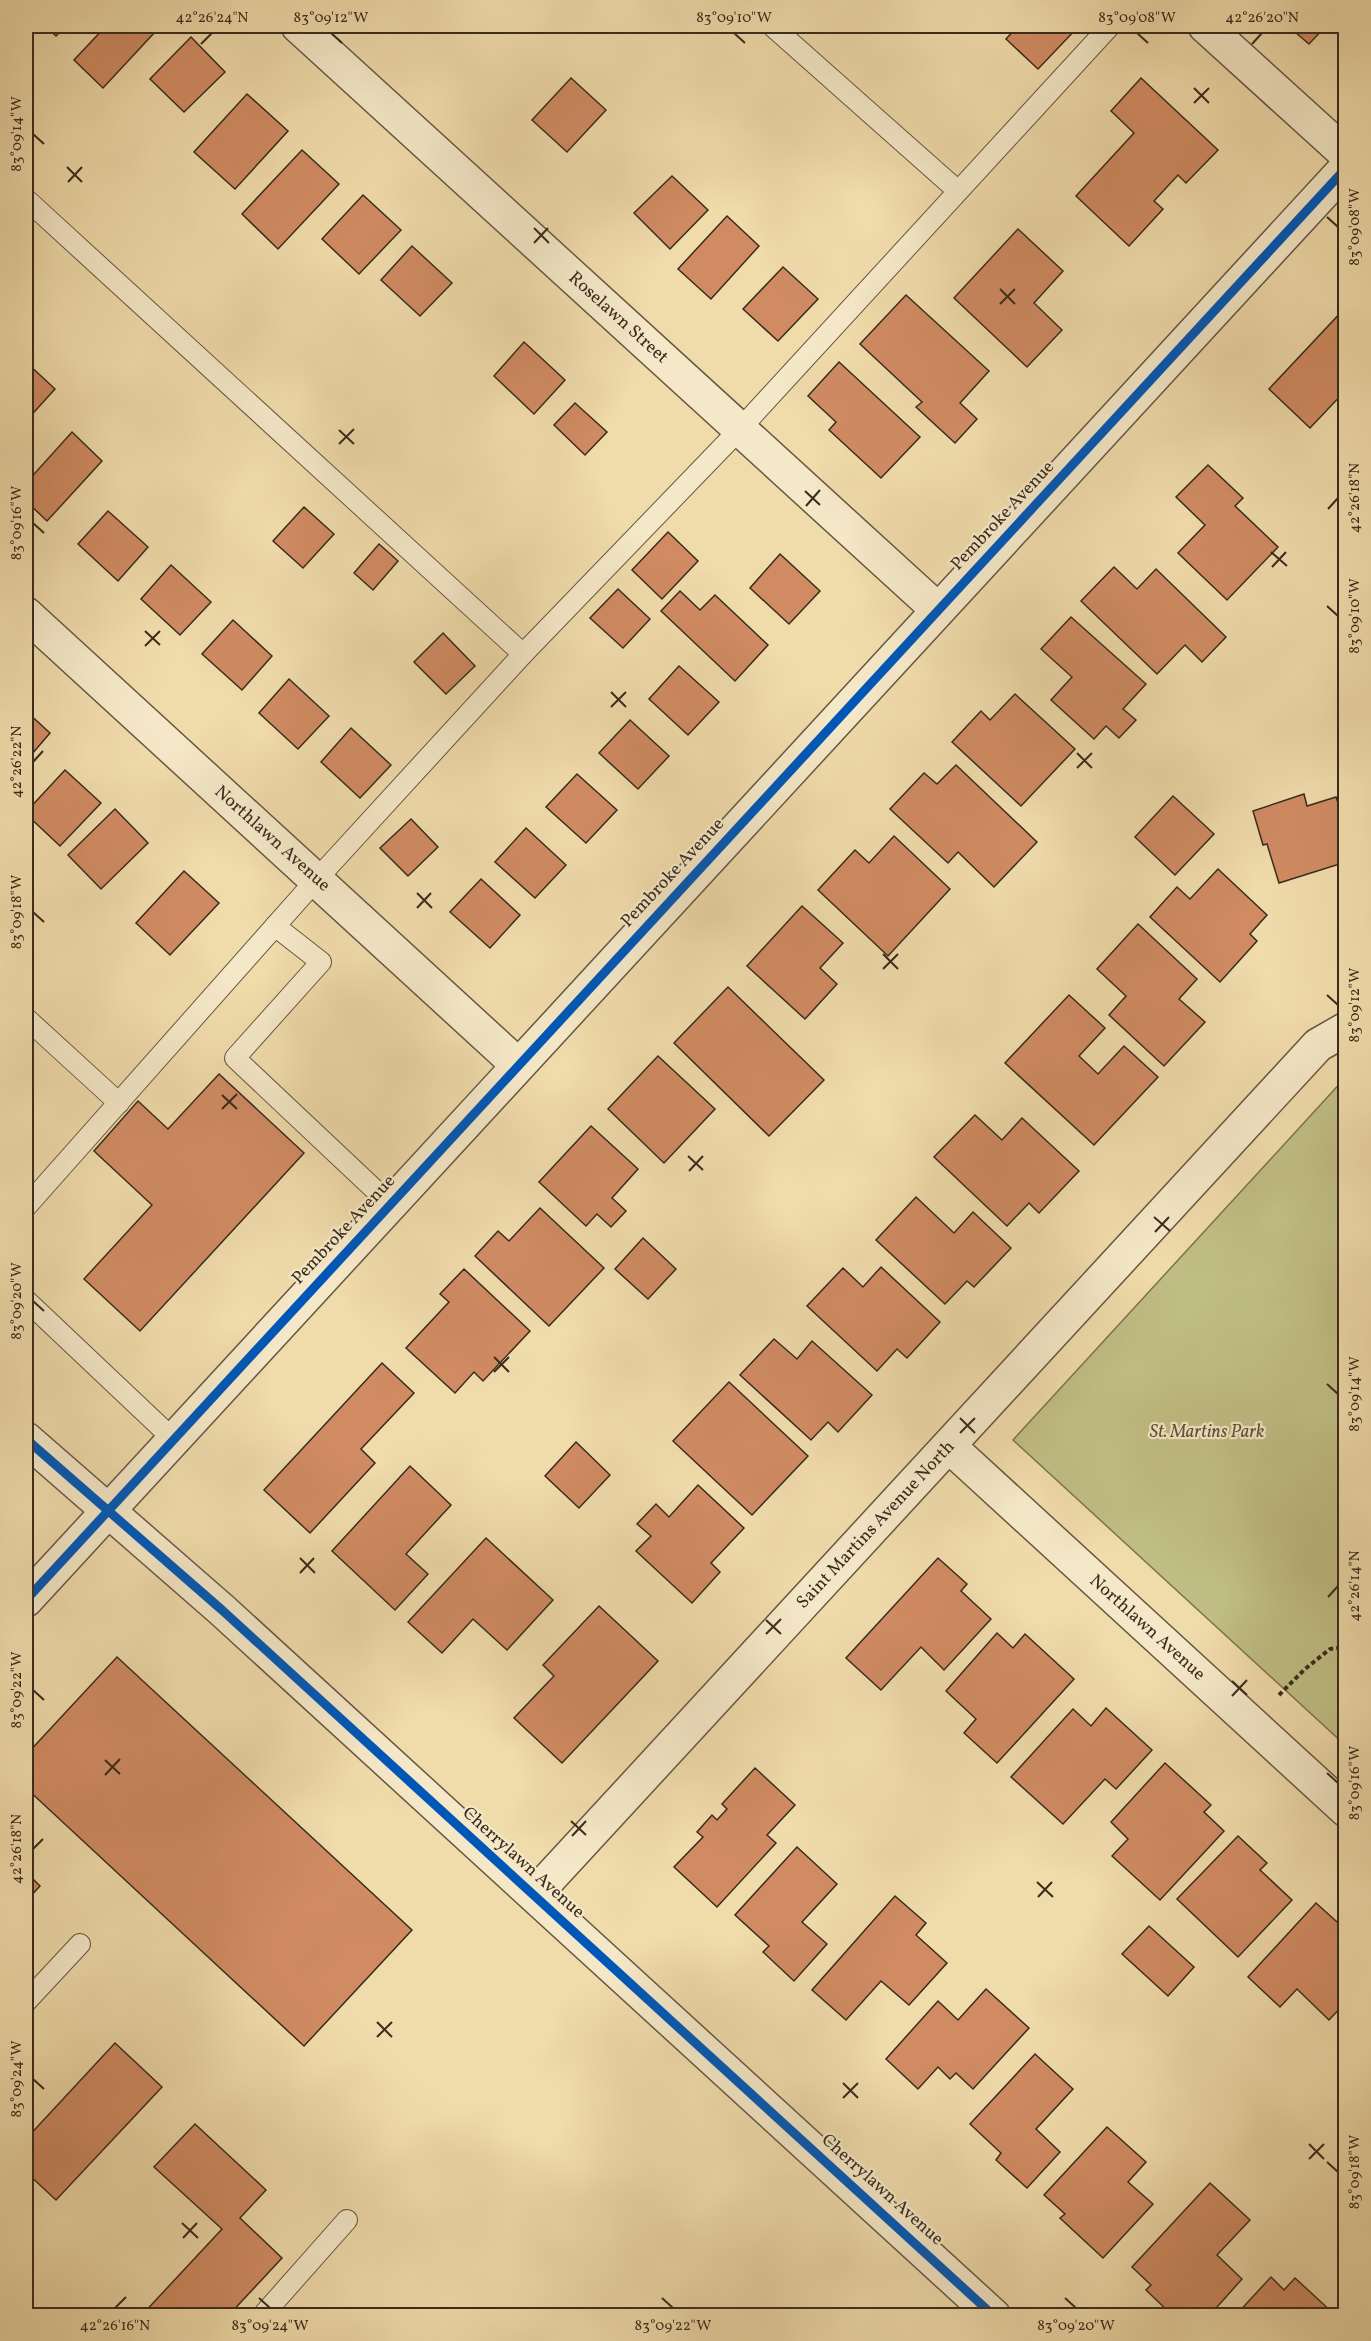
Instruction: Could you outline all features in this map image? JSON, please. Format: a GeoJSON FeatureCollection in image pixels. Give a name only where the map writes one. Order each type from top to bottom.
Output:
{"type":"FeatureCollection","features":[{"type":"Feature","properties":{"kind":"street","name":"Roselawn Street"},"geometry":{"type":"LineString","coordinates":[[298,26],[938,610]]}},
{"type":"Feature","properties":{"kind":"street"},"geometry":{"type":"LineString","coordinates":[[1205,26],[1346,154]]}},
{"type":"Feature","properties":{"kind":"street","name":"Pembroke Avenue"},"geometry":{"type":"LineString","coordinates":[[26,1600],[1346,168]]}},
{"type":"Feature","properties":{"kind":"street","name":"Northlawn Avenue"},"geometry":{"type":"LineString","coordinates":[[26,614],[518,1065]]}},
{"type":"Feature","properties":{"kind":"street","name":"Saint Martins Avenue North"},"geometry":{"type":"LineString","coordinates":[[534,1895],[1318,1046],[1346,1029]]}},
{"type":"Feature","properties":{"kind":"street","name":"Cherrylawn Avenue"},"geometry":{"type":"LineString","coordinates":[[26,1439],[231,1618],[994,2316]]}},
{"type":"Feature","properties":{"kind":"street","name":"Northlawn Avenue"},"geometry":{"type":"LineString","coordinates":[[949,1446],[1346,1810]]}},
{"type":"Feature","properties":{"kind":"lane"},"geometry":{"type":"LineString","coordinates":[[772,26],[958,191]]}},
{"type":"Feature","properties":{"kind":"lane"},"geometry":{"type":"LineString","coordinates":[[26,1207],[316,880],[523,654],[740,429],[1110,26]]}},
{"type":"Feature","properties":{"kind":"lane"},"geometry":{"type":"LineString","coordinates":[[26,200],[523,654]]}},
{"type":"Feature","properties":{"kind":"lane"},"geometry":{"type":"LineString","coordinates":[[275,926],[321,962],[235,1058],[390,1204]]}},
{"type":"Feature","properties":{"kind":"lane"},"geometry":{"type":"LineString","coordinates":[[26,1018],[120,1103]]}},
{"type":"Feature","properties":{"kind":"lane"},"geometry":{"type":"LineString","coordinates":[[26,1300],[173,1439]]}},
{"type":"Feature","properties":{"kind":"lane"},"geometry":{"type":"LineString","coordinates":[[26,2002],[80,1944]]}},
{"type":"Feature","properties":{"kind":"lane"},"geometry":{"type":"LineString","coordinates":[[262,2316],[347,2220]]}},
{"type":"Feature","properties":{"kind":"path"},"geometry":{"type":"LineString","coordinates":[[1279,1695],[1305,1669],[1330,1649],[1346,1647]]}},
{"type":"Feature","properties":{"kind":"green space","name":"St. Martins Park"},"geometry":{"type":"Polygon","coordinates":[[[1345,1078],[1345,1745],[1013,1440],[1345,1078]]]}},
{"type":"Feature","properties":{"kind":"building"},"geometry":{"type":"Polygon","coordinates":[[[45,26],[66,26],[56,36],[45,26]]]}},
{"type":"Feature","properties":{"kind":"building"},"geometry":{"type":"Polygon","coordinates":[[[106,26],[148,26],[155,32],[103,88],[74,60],[106,26]]]}},
{"type":"Feature","properties":{"kind":"building"},"geometry":{"type":"Polygon","coordinates":[[[1018,26],[1079,26],[1038,69],[1006,39],[1018,26]]]}},
{"type":"Feature","properties":{"kind":"building"},"geometry":{"type":"Polygon","coordinates":[[[1288,26],[1326,26],[1309,44],[1288,26]]]}},
{"type":"Feature","properties":{"kind":"building"},"geometry":{"type":"Polygon","coordinates":[[[191,37],[225,72],[184,112],[150,79],[191,37]]]}},
{"type":"Feature","properties":{"kind":"building"},"geometry":{"type":"Polygon","coordinates":[[[571,78],[606,110],[567,152],[532,120],[571,78]]]}},
{"type":"Feature","properties":{"kind":"building"},"geometry":{"type":"Polygon","coordinates":[[[1141,78],[1218,150],[1186,183],[1178,175],[1154,201],[1163,209],[1129,246],[1076,196],[1134,133],[1111,111],[1141,78]]]}},
{"type":"Feature","properties":{"kind":"building"},"geometry":{"type":"Polygon","coordinates":[[[247,94],[288,131],[235,189],[194,152],[247,94]]]}},
{"type":"Feature","properties":{"kind":"building"},"geometry":{"type":"Polygon","coordinates":[[[302,150],[339,184],[278,249],[242,214],[302,150]]]}},
{"type":"Feature","properties":{"kind":"building"},"geometry":{"type":"Polygon","coordinates":[[[672,176],[708,210],[670,249],[634,213],[672,176]]]}},
{"type":"Feature","properties":{"kind":"building"},"geometry":{"type":"Polygon","coordinates":[[[363,195],[401,230],[359,274],[322,239],[363,195]]]}},
{"type":"Feature","properties":{"kind":"building"},"geometry":{"type":"Polygon","coordinates":[[[727,216],[759,246],[711,299],[678,269],[727,216]]]}},
{"type":"Feature","properties":{"kind":"building"},"geometry":{"type":"Polygon","coordinates":[[[1018,229],[1063,271],[1034,303],[1062,330],[1027,367],[954,298],[1018,229]]]}},
{"type":"Feature","properties":{"kind":"building"},"geometry":{"type":"Polygon","coordinates":[[[412,246],[452,283],[420,316],[381,280],[412,246]]]}},
{"type":"Feature","properties":{"kind":"building"},"geometry":{"type":"Polygon","coordinates":[[[783,267],[818,299],[778,341],[743,309],[783,267]]]}},
{"type":"Feature","properties":{"kind":"building"},"geometry":{"type":"Polygon","coordinates":[[[906,295],[989,371],[960,403],[977,419],[955,443],[916,407],[922,402],[860,344],[906,295]]]}},
{"type":"Feature","properties":{"kind":"building"},"geometry":{"type":"Polygon","coordinates":[[[1346,307],[1346,390],[1310,428],[1269,389],[1346,307]]]}},
{"type":"Feature","properties":{"kind":"building"},"geometry":{"type":"Polygon","coordinates":[[[524,342],[565,380],[534,414],[494,376],[524,342]]]}},
{"type":"Feature","properties":{"kind":"building"},"geometry":{"type":"Polygon","coordinates":[[[26,362],[55,389],[26,421],[26,362]]]}},
{"type":"Feature","properties":{"kind":"building"},"geometry":{"type":"Polygon","coordinates":[[[839,362],[920,437],[881,478],[829,430],[836,422],[808,396],[839,362]]]}},
{"type":"Feature","properties":{"kind":"building"},"geometry":{"type":"Polygon","coordinates":[[[575,403],[607,432],[585,455],[554,425],[575,403]]]}},
{"type":"Feature","properties":{"kind":"building"},"geometry":{"type":"Polygon","coordinates":[[[72,432],[102,461],[47,521],[26,501],[26,483],[72,432]]]}},
{"type":"Feature","properties":{"kind":"building"},"geometry":{"type":"Polygon","coordinates":[[[1208,465],[1243,498],[1235,506],[1278,547],[1227,600],[1178,553],[1205,525],[1176,497],[1208,465]]]}},
{"type":"Feature","properties":{"kind":"building"},"geometry":{"type":"Polygon","coordinates":[[[304,507],[334,534],[303,568],[273,541],[304,507]]]}},
{"type":"Feature","properties":{"kind":"building"},"geometry":{"type":"Polygon","coordinates":[[[108,511],[148,547],[118,581],[78,544],[108,511]]]}},
{"type":"Feature","properties":{"kind":"building"},"geometry":{"type":"Polygon","coordinates":[[[668,532],[698,561],[662,599],[632,570],[668,532]]]}},
{"type":"Feature","properties":{"kind":"building"},"geometry":{"type":"Polygon","coordinates":[[[379,544],[398,561],[373,590],[354,573],[379,544]]]}},
{"type":"Feature","properties":{"kind":"building"},"geometry":{"type":"Polygon","coordinates":[[[780,554],[820,591],[789,624],[750,588],[780,554]]]}},
{"type":"Feature","properties":{"kind":"building"},"geometry":{"type":"Polygon","coordinates":[[[171,565],[211,602],[180,635],[141,599],[171,565]]]}},
{"type":"Feature","properties":{"kind":"building"},"geometry":{"type":"Polygon","coordinates":[[[1114,567],[1137,589],[1156,569],[1226,637],[1202,662],[1185,645],[1157,674],[1081,601],[1114,567]]]}},
{"type":"Feature","properties":{"kind":"building"},"geometry":{"type":"Polygon","coordinates":[[[618,589],[650,619],[623,648],[590,618],[618,589]]]}},
{"type":"Feature","properties":{"kind":"building"},"geometry":{"type":"Polygon","coordinates":[[[680,591],[700,610],[715,595],[768,645],[735,681],[661,611],[680,591]]]}},
{"type":"Feature","properties":{"kind":"building"},"geometry":{"type":"Polygon","coordinates":[[[1071,617],[1146,684],[1123,709],[1136,720],[1119,738],[1106,726],[1094,739],[1051,700],[1072,677],[1041,649],[1071,617]]]}},
{"type":"Feature","properties":{"kind":"building"},"geometry":{"type":"Polygon","coordinates":[[[233,620],[272,656],[242,690],[202,654],[233,620]]]}},
{"type":"Feature","properties":{"kind":"building"},"geometry":{"type":"Polygon","coordinates":[[[443,633],[475,666],[446,694],[414,662],[443,633]]]}},
{"type":"Feature","properties":{"kind":"building"},"geometry":{"type":"Polygon","coordinates":[[[679,666],[719,702],[688,735],[649,699],[679,666]]]}},
{"type":"Feature","properties":{"kind":"building"},"geometry":{"type":"Polygon","coordinates":[[[289,679],[329,716],[298,749],[259,713],[289,679]]]}},
{"type":"Feature","properties":{"kind":"building"},"geometry":{"type":"Polygon","coordinates":[[[1015,694],[1075,749],[1021,806],[952,742],[981,711],[990,720],[1015,694]]]}},
{"type":"Feature","properties":{"kind":"building"},"geometry":{"type":"Polygon","coordinates":[[[26,711],[50,733],[26,761],[26,711]]]}},
{"type":"Feature","properties":{"kind":"building"},"geometry":{"type":"Polygon","coordinates":[[[630,720],[669,756],[638,789],[599,753],[630,720]]]}},
{"type":"Feature","properties":{"kind":"building"},"geometry":{"type":"Polygon","coordinates":[[[351,728],[391,765],[360,798],[321,762],[351,728]]]}},
{"type":"Feature","properties":{"kind":"building"},"geometry":{"type":"Polygon","coordinates":[[[956,765],[1037,842],[994,887],[958,852],[948,863],[890,809],[924,773],[937,784],[956,765]]]}},
{"type":"Feature","properties":{"kind":"building"},"geometry":{"type":"Polygon","coordinates":[[[65,770],[101,803],[60,846],[26,812],[65,770]]]}},
{"type":"Feature","properties":{"kind":"building"},"geometry":{"type":"Polygon","coordinates":[[[577,774],[617,810],[586,843],[546,807],[577,774]]]}},
{"type":"Feature","properties":{"kind":"building"},"geometry":{"type":"Polygon","coordinates":[[[1304,794],[1307,806],[1336,797],[1346,826],[1346,862],[1279,883],[1267,844],[1263,845],[1253,811],[1304,794]]]}},
{"type":"Feature","properties":{"kind":"building"},"geometry":{"type":"Polygon","coordinates":[[[1173,796],[1214,834],[1175,875],[1135,837],[1173,796]]]}},
{"type":"Feature","properties":{"kind":"building"},"geometry":{"type":"Polygon","coordinates":[[[115,809],[148,843],[101,889],[68,855],[115,809]]]}},
{"type":"Feature","properties":{"kind":"building"},"geometry":{"type":"Polygon","coordinates":[[[411,819],[438,847],[408,876],[380,848],[411,819]]]}},
{"type":"Feature","properties":{"kind":"building"},"geometry":{"type":"Polygon","coordinates":[[[526,828],[566,865],[535,898],[495,862],[526,828]]]}},
{"type":"Feature","properties":{"kind":"building"},"geometry":{"type":"Polygon","coordinates":[[[894,836],[950,889],[888,956],[818,890],[855,850],[869,863],[894,836]]]}},
{"type":"Feature","properties":{"kind":"building"},"geometry":{"type":"Polygon","coordinates":[[[1218,869],[1267,915],[1250,934],[1257,941],[1220,982],[1150,917],[1177,887],[1190,899],[1218,869]]]}},
{"type":"Feature","properties":{"kind":"building"},"geometry":{"type":"Polygon","coordinates":[[[184,871],[219,903],[170,955],[136,923],[184,871]]]}},
{"type":"Feature","properties":{"kind":"building"},"geometry":{"type":"Polygon","coordinates":[[[481,879],[520,915],[490,948],[450,912],[481,879]]]}},
{"type":"Feature","properties":{"kind":"building"},"geometry":{"type":"Polygon","coordinates":[[[802,906],[843,943],[820,968],[837,984],[805,1019],[747,966],[802,906]]]}},
{"type":"Feature","properties":{"kind":"building"},"geometry":{"type":"Polygon","coordinates":[[[1138,924],[1197,979],[1179,999],[1205,1022],[1164,1066],[1109,1015],[1126,996],[1097,969],[1138,924]]]}},
{"type":"Feature","properties":{"kind":"building"},"geometry":{"type":"Polygon","coordinates":[[[728,987],[824,1080],[769,1136],[674,1043],[728,987]]]}},
{"type":"Feature","properties":{"kind":"building"},"geometry":{"type":"Polygon","coordinates":[[[1069,995],[1105,1028],[1079,1056],[1098,1074],[1124,1046],[1158,1077],[1094,1145],[1005,1063],[1069,995]]]}},
{"type":"Feature","properties":{"kind":"building"},"geometry":{"type":"Polygon","coordinates":[[[658,1056],[715,1109],[664,1163],[608,1109],[658,1056]]]}},
{"type":"Feature","properties":{"kind":"building"},"geometry":{"type":"Polygon","coordinates":[[[219,1074],[304,1153],[140,1331],[84,1279],[152,1205],[94,1151],[138,1101],[168,1129],[219,1074]]]}},
{"type":"Feature","properties":{"kind":"building"},"geometry":{"type":"Polygon","coordinates":[[[975,1115],[1002,1140],[1022,1118],[1079,1171],[1039,1213],[1029,1203],[1007,1226],[934,1157],[975,1115]]]}},
{"type":"Feature","properties":{"kind":"building"},"geometry":{"type":"Polygon","coordinates":[[[591,1126],[638,1169],[612,1198],[626,1211],[611,1227],[597,1214],[586,1226],[539,1182],[591,1126]]]}},
{"type":"Feature","properties":{"kind":"building"},"geometry":{"type":"Polygon","coordinates":[[[916,1197],[954,1233],[973,1212],[1011,1248],[974,1287],[967,1281],[945,1304],[876,1240],[916,1197]]]}},
{"type":"Feature","properties":{"kind":"building"},"geometry":{"type":"Polygon","coordinates":[[[540,1208],[604,1268],[549,1326],[475,1256],[498,1231],[509,1241],[540,1208]]]}},
{"type":"Feature","properties":{"kind":"building"},"geometry":{"type":"Polygon","coordinates":[[[643,1238],[676,1269],[648,1299],[615,1269],[643,1238]]]}},
{"type":"Feature","properties":{"kind":"building"},"geometry":{"type":"Polygon","coordinates":[[[881,1267],[940,1322],[907,1358],[897,1349],[877,1371],[807,1306],[843,1268],[863,1287],[881,1267]]]}},
{"type":"Feature","properties":{"kind":"building"},"geometry":{"type":"Polygon","coordinates":[[[464,1269],[530,1331],[483,1381],[474,1372],[455,1393],[406,1348],[449,1302],[440,1294],[464,1269]]]}},
{"type":"Feature","properties":{"kind":"building"},"geometry":{"type":"Polygon","coordinates":[[[774,1339],[797,1359],[812,1341],[872,1395],[838,1432],[828,1422],[811,1440],[740,1375],[774,1339]]]}},
{"type":"Feature","properties":{"kind":"building"},"geometry":{"type":"Polygon","coordinates":[[[382,1363],[414,1393],[361,1449],[375,1463],[310,1533],[264,1490],[382,1363]]]}},
{"type":"Feature","properties":{"kind":"building"},"geometry":{"type":"Polygon","coordinates":[[[729,1382],[808,1456],[752,1515],[673,1441],[729,1382]]]}},
{"type":"Feature","properties":{"kind":"building"},"geometry":{"type":"Polygon","coordinates":[[[576,1442],[610,1475],[579,1508],[545,1476],[576,1442]]]}},
{"type":"Feature","properties":{"kind":"building"},"geometry":{"type":"Polygon","coordinates":[[[410,1466],[451,1505],[406,1554],[428,1574],[395,1610],[332,1551],[410,1466]]]}},
{"type":"Feature","properties":{"kind":"building"},"geometry":{"type":"Polygon","coordinates":[[[698,1485],[744,1528],[711,1563],[720,1572],[692,1603],[636,1551],[651,1536],[637,1524],[656,1504],[669,1517],[698,1485]]]}},
{"type":"Feature","properties":{"kind":"building"},"geometry":{"type":"Polygon","coordinates":[[[486,1538],[553,1600],[507,1650],[473,1619],[442,1653],[408,1622],[486,1538]]]}},
{"type":"Feature","properties":{"kind":"building"},"geometry":{"type":"Polygon","coordinates":[[[938,1558],[967,1584],[961,1591],[991,1619],[944,1670],[921,1647],[881,1690],[846,1658],[938,1558]]]}},
{"type":"Feature","properties":{"kind":"building"},"geometry":{"type":"Polygon","coordinates":[[[599,1606],[658,1661],[562,1763],[514,1718],[554,1676],[543,1665],[599,1606]]]}},
{"type":"Feature","properties":{"kind":"building"},"geometry":{"type":"Polygon","coordinates":[[[997,1633],[1013,1648],[1025,1634],[1074,1679],[997,1763],[964,1733],[976,1719],[946,1691],[997,1633]]]}},
{"type":"Feature","properties":{"kind":"building"},"geometry":{"type":"Polygon","coordinates":[[[117,1657],[412,1930],[304,2046],[26,1788],[26,1755],[117,1657]]]}},
{"type":"Feature","properties":{"kind":"building"},"geometry":{"type":"Polygon","coordinates":[[[1106,1708],[1152,1750],[1116,1789],[1105,1779],[1063,1824],[1011,1777],[1073,1709],[1091,1726],[1106,1708]]]}},
{"type":"Feature","properties":{"kind":"building"},"geometry":{"type":"Polygon","coordinates":[[[1165,1763],[1211,1805],[1204,1812],[1224,1831],[1160,1900],[1112,1856],[1128,1839],[1111,1822],[1165,1763]]]}},
{"type":"Feature","properties":{"kind":"building"},"geometry":{"type":"Polygon","coordinates":[[[755,1768],[795,1805],[767,1835],[776,1843],[717,1907],[674,1867],[703,1837],[697,1832],[712,1815],[717,1820],[727,1809],[722,1804],[755,1768]]]}},
{"type":"Feature","properties":{"kind":"building"},"geometry":{"type":"Polygon","coordinates":[[[1238,1836],[1267,1863],[1260,1870],[1292,1900],[1238,1957],[1177,1899],[1238,1836]]]}},
{"type":"Feature","properties":{"kind":"building"},"geometry":{"type":"Polygon","coordinates":[[[797,1847],[837,1884],[802,1922],[827,1944],[794,1981],[763,1952],[769,1946],[735,1915],[797,1847]]]}},
{"type":"Feature","properties":{"kind":"building"},"geometry":{"type":"Polygon","coordinates":[[[26,1872],[40,1886],[26,1901],[26,1872]]]}},
{"type":"Feature","properties":{"kind":"building"},"geometry":{"type":"Polygon","coordinates":[[[895,1896],[926,1923],[916,1935],[947,1963],[909,2005],[881,1981],[846,2020],[812,1990],[895,1896]]]}},
{"type":"Feature","properties":{"kind":"building"},"geometry":{"type":"Polygon","coordinates":[[[1316,1903],[1346,1930],[1346,2002],[1329,2020],[1297,1989],[1280,2007],[1248,1977],[1316,1903]]]}},
{"type":"Feature","properties":{"kind":"building"},"geometry":{"type":"Polygon","coordinates":[[[1149,1926],[1194,1967],[1168,1996],[1122,1954],[1149,1926]]]}},
{"type":"Feature","properties":{"kind":"building"},"geometry":{"type":"Polygon","coordinates":[[[986,1989],[1029,2028],[973,2089],[956,2073],[950,2079],[938,2067],[918,2089],[886,2059],[938,2001],[958,2020],[986,1989]]]}},
{"type":"Feature","properties":{"kind":"building"},"geometry":{"type":"Polygon","coordinates":[[[115,2043],[162,2087],[56,2200],[26,2172],[26,2139],[115,2043]]]}},
{"type":"Feature","properties":{"kind":"building"},"geometry":{"type":"Polygon","coordinates":[[[1035,2054],[1073,2089],[1036,2129],[1060,2152],[1027,2188],[996,2160],[1001,2153],[970,2124],[1035,2054]]]}},
{"type":"Feature","properties":{"kind":"building"},"geometry":{"type":"Polygon","coordinates":[[[195,2124],[266,2190],[240,2218],[282,2258],[228,2316],[141,2316],[222,2229],[154,2167],[195,2124]]]}},
{"type":"Feature","properties":{"kind":"building"},"geometry":{"type":"Polygon","coordinates":[[[1107,2127],[1146,2162],[1128,2182],[1153,2204],[1103,2258],[1060,2218],[1065,2214],[1044,2195],[1107,2127]]]}},
{"type":"Feature","properties":{"kind":"building"},"geometry":{"type":"Polygon","coordinates":[[[1210,2183],[1250,2220],[1217,2255],[1242,2279],[1209,2316],[1173,2316],[1146,2290],[1151,2285],[1132,2267],[1210,2183]]]}},
{"type":"Feature","properties":{"kind":"building"},"geometry":{"type":"Polygon","coordinates":[[[1271,2277],[1284,2290],[1295,2278],[1333,2313],[1331,2316],[1235,2316],[1271,2277]]]}},
{"type":"Feature","properties":{"kind":"cycle path"},"geometry":{"type":"LineString","coordinates":[[26,1600],[1346,168]]}},
{"type":"Feature","properties":{"kind":"cycle path"},"geometry":{"type":"LineString","coordinates":[[26,1439],[222,1610],[994,2316]]}}]}
